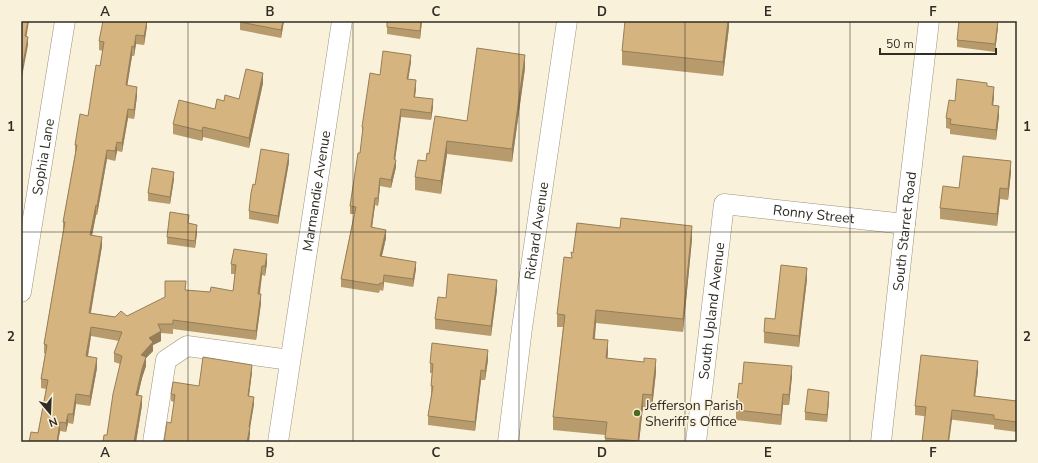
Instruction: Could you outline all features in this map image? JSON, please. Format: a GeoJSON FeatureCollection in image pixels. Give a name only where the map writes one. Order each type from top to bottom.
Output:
{"type":"FeatureCollection","features":[{"type":"Feature","properties":{"kind":"street","name":"Sophia Lane"},"geometry":{"type":"LineString","coordinates":[[21,292],[66,21]]}},
{"type":"Feature","properties":{"kind":"street","name":"Marmandie Avenue"},"geometry":{"type":"LineString","coordinates":[[278,442],[342,21]]}},
{"type":"Feature","properties":{"kind":"street","name":"Richard Avenue"},"geometry":{"type":"LineString","coordinates":[[508,442],[522,328],[567,21]]}},
{"type":"Feature","properties":{"kind":"street","name":"South Starret Road"},"geometry":{"type":"LineString","coordinates":[[881,442],[904,224],[929,21]]}},
{"type":"Feature","properties":{"kind":"street","name":"Ronny Street"},"geometry":{"type":"LineString","coordinates":[[724,204],[904,224]]}},
{"type":"Feature","properties":{"kind":"street","name":"South Upland Avenue"},"geometry":{"type":"LineString","coordinates":[[696,442],[724,204]]}},
{"type":"Feature","properties":{"kind":"street"},"geometry":{"type":"LineString","coordinates":[[153,442],[166,360],[187,346],[290,360]]}},
{"type":"Feature","properties":{"kind":"building"},"geometry":{"type":"Polygon","coordinates":[[[21,21],[28,21],[25,36],[28,37],[21,74],[21,21]]]}},
{"type":"Feature","properties":{"kind":"building"},"geometry":{"type":"Polygon","coordinates":[[[103,21],[147,21],[144,36],[136,35],[134,47],[132,46],[126,85],[137,87],[134,110],[128,109],[122,143],[117,142],[115,151],[107,150],[90,235],[102,237],[89,313],[115,317],[121,311],[127,316],[165,297],[165,281],[186,281],[185,290],[210,292],[211,287],[233,291],[236,265],[231,264],[234,249],[267,254],[265,266],[262,266],[258,294],[261,294],[256,331],[173,320],[173,324],[158,324],[161,331],[149,338],[153,342],[141,355],[146,357],[136,395],[142,396],[134,442],[103,442],[104,435],[107,435],[113,394],[122,356],[114,353],[122,332],[91,327],[86,356],[97,358],[90,396],[76,394],[73,414],[68,414],[66,423],[60,422],[57,442],[29,442],[31,432],[38,433],[48,380],[41,379],[47,345],[44,344],[65,222],[63,222],[77,145],[75,145],[80,114],[88,116],[96,65],[100,66],[104,42],[99,41],[103,21]]]}},
{"type":"Feature","properties":{"kind":"building"},"geometry":{"type":"Polygon","coordinates":[[[240,21],[283,21],[281,30],[240,21]]]}},
{"type":"Feature","properties":{"kind":"building"},"geometry":{"type":"Polygon","coordinates":[[[387,21],[421,21],[420,31],[387,27],[387,21]]]}},
{"type":"Feature","properties":{"kind":"building"},"geometry":{"type":"Polygon","coordinates":[[[625,21],[728,21],[723,62],[622,51],[625,21]]]}},
{"type":"Feature","properties":{"kind":"building"},"geometry":{"type":"Polygon","coordinates":[[[959,21],[998,21],[995,44],[957,40],[959,21]]]}},
{"type":"Feature","properties":{"kind":"building"},"geometry":{"type":"Polygon","coordinates":[[[477,48],[525,55],[512,149],[447,141],[441,181],[415,177],[418,160],[426,161],[427,153],[429,154],[435,116],[467,121],[477,48]]]}},
{"type":"Feature","properties":{"kind":"building"},"geometry":{"type":"Polygon","coordinates":[[[383,51],[411,55],[407,79],[416,80],[414,97],[433,99],[431,113],[401,109],[394,159],[396,160],[391,180],[380,178],[378,198],[375,198],[371,227],[386,230],[380,256],[416,262],[413,279],[384,275],[383,283],[380,283],[379,285],[341,279],[356,207],[350,206],[358,153],[360,153],[362,127],[370,73],[380,75],[383,51]]]}},
{"type":"Feature","properties":{"kind":"building"},"geometry":{"type":"Polygon","coordinates":[[[246,69],[263,73],[249,138],[203,127],[202,131],[173,124],[179,100],[215,109],[217,99],[224,101],[225,95],[239,99],[246,69]]]}},
{"type":"Feature","properties":{"kind":"building"},"geometry":{"type":"Polygon","coordinates":[[[957,79],[987,83],[987,86],[994,87],[992,105],[999,106],[996,130],[950,124],[951,119],[946,118],[949,100],[955,101],[957,79]]]}},
{"type":"Feature","properties":{"kind":"building"},"geometry":{"type":"Polygon","coordinates":[[[261,149],[289,154],[278,216],[249,211],[251,193],[253,184],[255,185],[261,149]]]}},
{"type":"Feature","properties":{"kind":"building"},"geometry":{"type":"Polygon","coordinates":[[[963,156],[1011,161],[1008,189],[1000,188],[997,214],[940,208],[943,186],[959,188],[963,156]]]}},
{"type":"Feature","properties":{"kind":"building"},"geometry":{"type":"Polygon","coordinates":[[[152,168],[174,172],[170,197],[148,193],[152,168]]]}},
{"type":"Feature","properties":{"kind":"building"},"geometry":{"type":"Polygon","coordinates":[[[170,212],[189,215],[188,223],[197,225],[195,241],[167,237],[170,212]]]}},
{"type":"Feature","properties":{"kind":"building"},"geometry":{"type":"Polygon","coordinates":[[[621,218],[692,226],[683,319],[596,310],[593,339],[608,340],[606,358],[644,362],[644,358],[656,359],[652,395],[643,394],[638,441],[605,438],[607,422],[553,417],[565,315],[557,314],[564,257],[572,258],[571,252],[573,253],[577,223],[620,228],[621,218]]]}},
{"type":"Feature","properties":{"kind":"building"},"geometry":{"type":"Polygon","coordinates":[[[781,265],[807,268],[799,336],[764,332],[765,318],[775,319],[781,265]]]}},
{"type":"Feature","properties":{"kind":"building"},"geometry":{"type":"Polygon","coordinates":[[[448,274],[497,280],[491,326],[435,319],[438,297],[446,298],[448,274]]]}},
{"type":"Feature","properties":{"kind":"building"},"geometry":{"type":"Polygon","coordinates":[[[432,343],[488,350],[485,371],[481,370],[475,422],[428,416],[433,386],[431,386],[433,364],[430,363],[432,343]]]}},
{"type":"Feature","properties":{"kind":"building"},"geometry":{"type":"Polygon","coordinates":[[[921,355],[978,361],[974,396],[1017,401],[1017,422],[994,419],[994,415],[952,410],[948,442],[922,442],[926,407],[915,406],[921,355]]]}},
{"type":"Feature","properties":{"kind":"building"},"geometry":{"type":"Polygon","coordinates":[[[203,357],[252,365],[248,396],[254,397],[247,442],[164,442],[167,422],[171,423],[175,395],[171,394],[173,382],[199,386],[203,357]]]}},
{"type":"Feature","properties":{"kind":"building"},"geometry":{"type":"Polygon","coordinates":[[[744,362],[792,366],[789,395],[783,394],[781,415],[736,410],[739,383],[742,384],[744,362]]]}},
{"type":"Feature","properties":{"kind":"building"},"geometry":{"type":"Polygon","coordinates":[[[808,389],[829,392],[827,415],[805,412],[808,389]]]}},
{"type":"Feature","properties":{"kind":"place","name":"Jefferson Parish Sheriff's Office"},"geometry":{"type":"Point","coordinates":[637,413]}}]}
